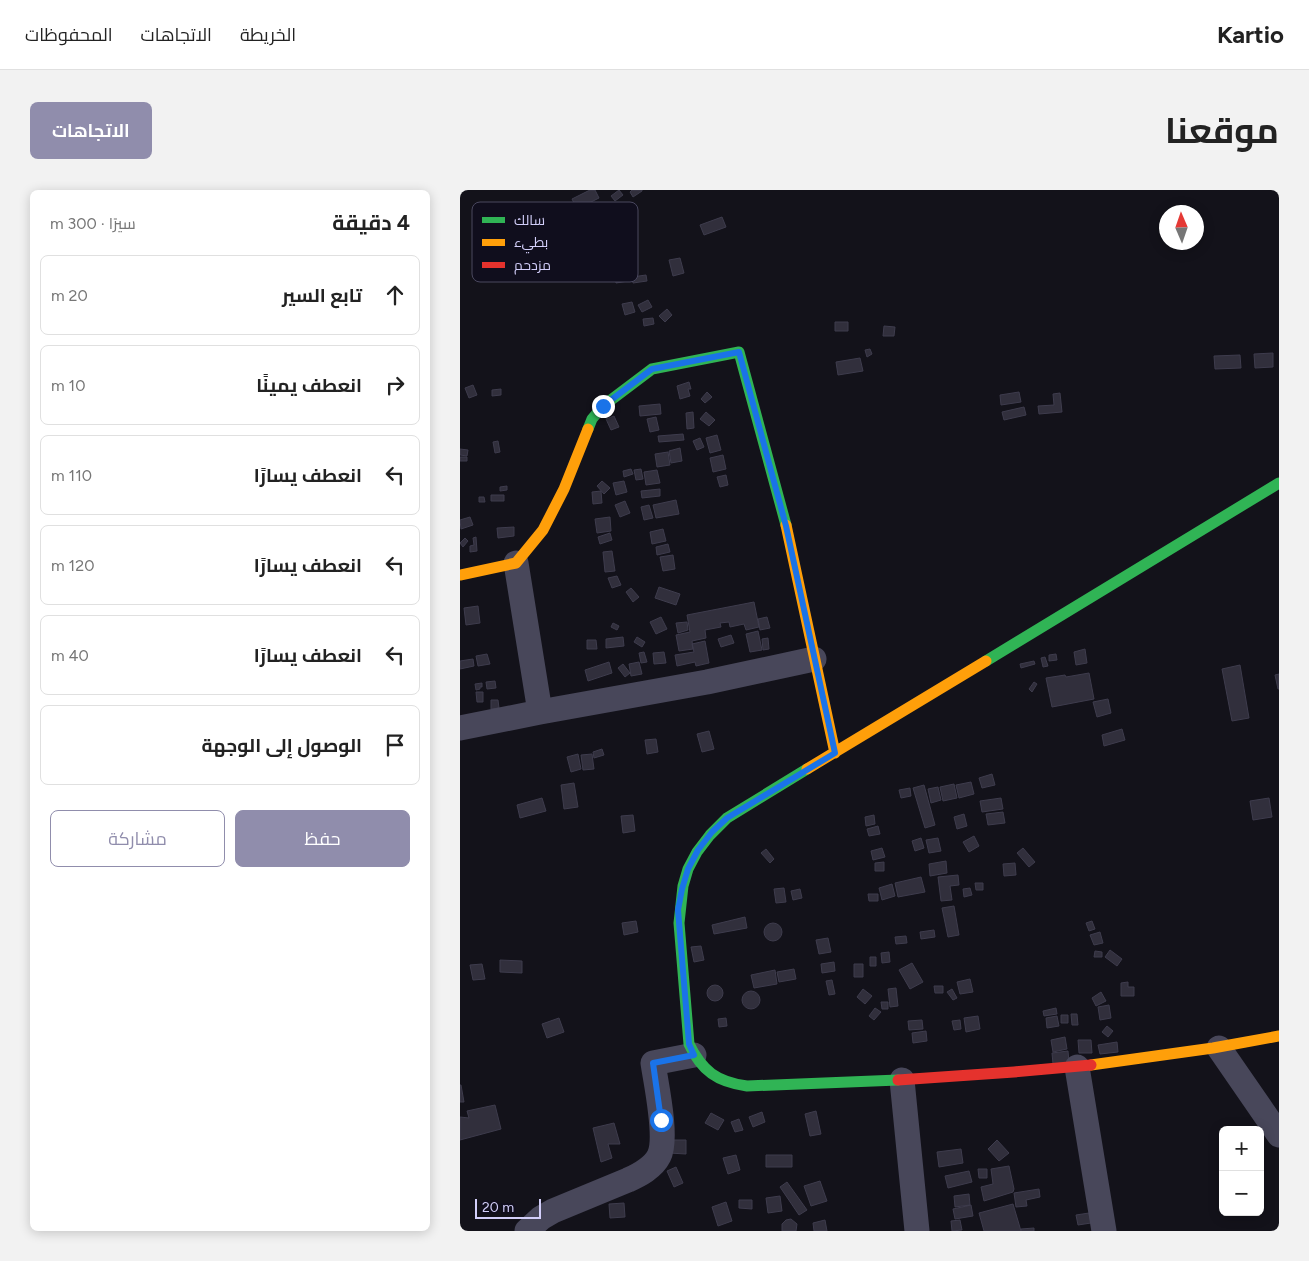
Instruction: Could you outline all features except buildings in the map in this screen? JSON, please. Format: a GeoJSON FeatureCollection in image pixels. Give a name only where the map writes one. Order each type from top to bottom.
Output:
{"type":"FeatureCollection","features":[{"type":"Feature","properties":{"kind":"street"},"geometry":{"type":"LineString","coordinates":[[460,575],[516,563],[543,530],[564,490],[592,419],[603,406],[652,369],[739,352],[786,526],[835,753]]}},
{"type":"Feature","properties":{"kind":"street"},"geometry":{"type":"LineString","coordinates":[[1279,483],[727,818],[712,832],[688,869],[678,910],[689,1044],[694,1055],[711,1075],[734,1085],[902,1080],[1077,1067],[1220,1048],[1279,1036]]}},
{"type":"Feature","properties":{"kind":"street"},"geometry":{"type":"LineString","coordinates":[[516,563],[540,712]]}},
{"type":"Feature","properties":{"kind":"street"},"geometry":{"type":"LineString","coordinates":[[460,728],[707,682],[814,658]]}},
{"type":"Feature","properties":{"kind":"street"},"geometry":{"type":"LineString","coordinates":[[1220,1048],[1279,1135]]}},
{"type":"Feature","properties":{"kind":"street"},"geometry":{"type":"LineString","coordinates":[[527,1231],[541,1218],[553,1211],[628,1180],[650,1166],[659,1156],[661,1144],[661,1120],[653,1063],[694,1055]]}},
{"type":"Feature","properties":{"kind":"street"},"geometry":{"type":"LineString","coordinates":[[1077,1067],[1104,1231]]}},
{"type":"Feature","properties":{"kind":"street"},"geometry":{"type":"LineString","coordinates":[[902,1080],[917,1231]]}},
{"type":"Feature","properties":{"kind":"traffic: fast"},"geometry":{"type":"LineString","coordinates":[[588,429],[592,419],[603,406],[652,369],[739,352],[786,525]]}},
{"type":"Feature","properties":{"kind":"traffic: fast"},"geometry":{"type":"LineString","coordinates":[[986,661],[1279,483]]}},
{"type":"Feature","properties":{"kind":"traffic: fast"},"geometry":{"type":"LineString","coordinates":[[807,769],[727,818],[710,835],[697,852],[688,869],[683,886],[679,923],[689,1044],[699,1061],[712,1074],[727,1082],[747,1086],[898,1080]]}},
{"type":"Feature","properties":{"kind":"traffic: slow"},"geometry":{"type":"LineString","coordinates":[[460,575],[516,563],[543,530],[564,489],[588,429]]}},
{"type":"Feature","properties":{"kind":"traffic: slow"},"geometry":{"type":"LineString","coordinates":[[786,525],[835,753]]}},
{"type":"Feature","properties":{"kind":"traffic: slow"},"geometry":{"type":"LineString","coordinates":[[807,769],[986,661]]}},
{"type":"Feature","properties":{"kind":"traffic: slow"},"geometry":{"type":"LineString","coordinates":[[1091,1065],[1213,1048],[1279,1036]]}},
{"type":"Feature","properties":{"kind":"traffic: jam"},"geometry":{"type":"LineString","coordinates":[[898,1080],[1091,1065]]}},
{"type":"Feature","properties":{"kind":"route"},"geometry":{"type":"LineString","coordinates":[[603,406],[652,369],[739,352],[786,526],[835,753],[727,818],[712,832],[698,850],[688,869],[678,910],[689,1044],[694,1055],[653,1063],[661,1120]]}}]}
